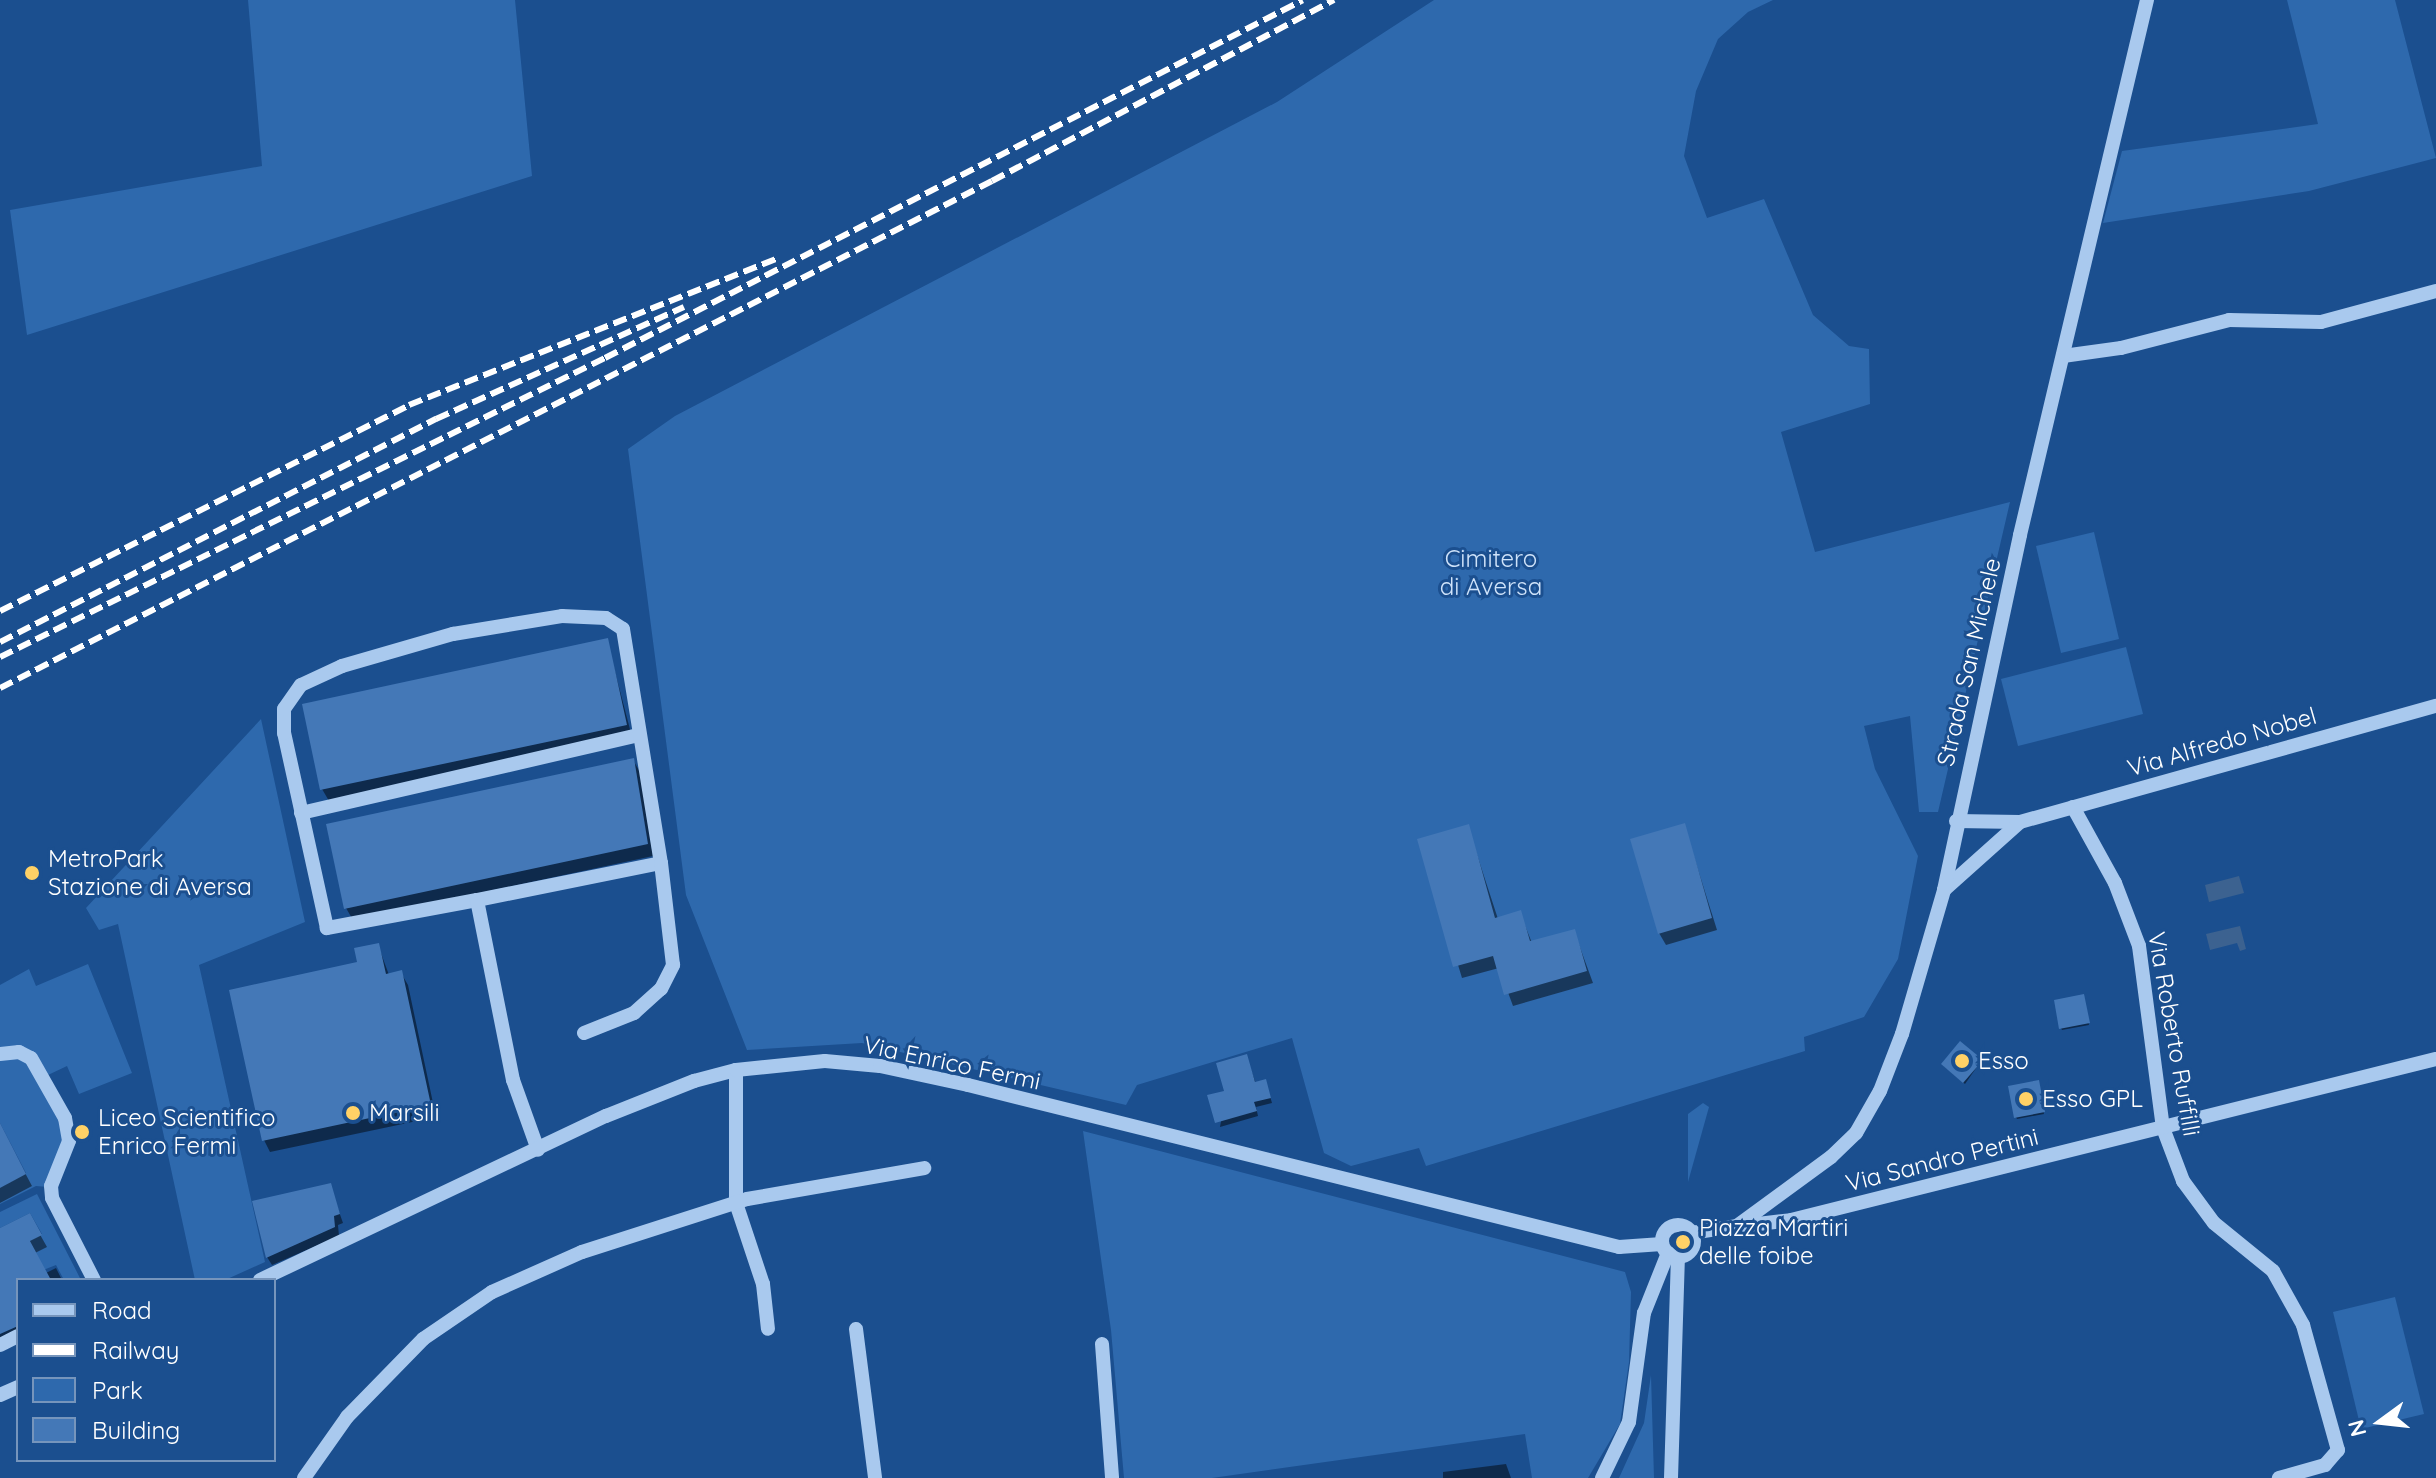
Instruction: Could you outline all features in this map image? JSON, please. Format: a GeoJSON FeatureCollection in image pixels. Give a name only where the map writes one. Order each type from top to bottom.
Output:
{"type":"FeatureCollection","features":[{"type":"Feature","properties":{"kind":"street","name":"Strada San Michele"},"geometry":{"type":"LineString","coordinates":[[1691,1233],[1737,1226],[1856,1133],[1880,1091],[1902,1034],[1944,890],[1956,821],[2147,0]]}},
{"type":"Feature","properties":{"kind":"street"},"geometry":{"type":"LineString","coordinates":[[2063,356],[2121,348],[2229,320],[2321,322],[2436,291]]}},
{"type":"Feature","properties":{"kind":"street"},"geometry":{"type":"LineString","coordinates":[[584,1033],[634,1013],[661,989],[673,965],[661,863],[623,629],[606,618],[562,616],[453,634],[342,666],[301,685],[284,709],[284,733],[327,928],[661,863]]}},
{"type":"Feature","properties":{"kind":"street","name":"Via Alfredo Nobel"},"geometry":{"type":"LineString","coordinates":[[1956,821],[2020,822],[2436,706]]}},
{"type":"Feature","properties":{"kind":"street"},"geometry":{"type":"LineString","coordinates":[[301,813],[639,735]]}},
{"type":"Feature","properties":{"kind":"street","name":"Via Roberto Ruffilli"},"geometry":{"type":"LineString","coordinates":[[2073,807],[2115,883],[2139,946],[2163,1128],[2195,1203],[2273,1271],[2303,1325],[2338,1450],[2325,1465],[2279,1478]]}},
{"type":"Feature","properties":{"kind":"street","name":"Via Alfredo Nobel"},"geometry":{"type":"LineString","coordinates":[[1944,890],[2020,822]]}},
{"type":"Feature","properties":{"kind":"street"},"geometry":{"type":"LineString","coordinates":[[477,900],[513,1080],[538,1150]]}},
{"type":"Feature","properties":{"kind":"street"},"geometry":{"type":"LineString","coordinates":[[0,1054],[19,1052],[31,1058],[65,1118],[69,1141],[51,1186],[52,1198],[93,1278]]}},
{"type":"Feature","properties":{"kind":"street","name":"Via Sandro Pertini"},"geometry":{"type":"LineString","coordinates":[[1737,1226],[1791,1220],[2436,1059]]}},
{"type":"Feature","properties":{"kind":"street","name":"Via Enrico Fermi"},"geometry":{"type":"LineString","coordinates":[[264,1278],[606,1116],[736,1070],[825,1061],[880,1066],[1619,1247],[1669,1251],[1664,1233],[1673,1226],[1691,1233]]}},
{"type":"Feature","properties":{"kind":"street"},"geometry":{"type":"LineString","coordinates":[[736,1070],[736,1203],[763,1284],[768,1329]]}},
{"type":"Feature","properties":{"kind":"street"},"geometry":{"type":"LineString","coordinates":[[304,1478],[347,1417],[423,1339],[492,1292],[582,1252],[736,1203],[924,1168]]}},
{"type":"Feature","properties":{"kind":"street"},"geometry":{"type":"LineString","coordinates":[[1669,1251],[1690,1251],[1691,1233]]}},
{"type":"Feature","properties":{"kind":"street"},"geometry":{"type":"LineString","coordinates":[[1602,1478],[1629,1422],[1644,1313],[1669,1251]]}},
{"type":"Feature","properties":{"kind":"street"},"geometry":{"type":"LineString","coordinates":[[1669,1251],[1671,1478]]}},
{"type":"Feature","properties":{"kind":"street"},"geometry":{"type":"LineString","coordinates":[[856,1329],[875,1478]]}},
{"type":"Feature","properties":{"kind":"street"},"geometry":{"type":"LineString","coordinates":[[1102,1344],[1112,1478]]}},
{"type":"Feature","properties":{"kind":"green space"},"geometry":{"type":"Polygon","coordinates":[[[248,0],[515,0],[532,176],[27,335],[10,210],[262,166],[248,0]]]}},
{"type":"Feature","properties":{"kind":"green space","name":"Cimitero di Aversa"},"geometry":{"type":"Polygon","coordinates":[[[1434,0],[1773,0],[1748,12],[1718,39],[1696,91],[1684,156],[1707,218],[1764,199],[1813,315],[1849,346],[1869,349],[1870,404],[1781,432],[1815,552],[2010,502],[1938,812],[1919,812],[1910,716],[1864,726],[1875,769],[1918,856],[1898,959],[1864,1017],[1804,1037],[1805,1051],[1426,1166],[1419,1148],[1351,1166],[1324,1153],[1292,1038],[1137,1085],[1126,1105],[862,1043],[747,1050],[686,895],[628,449],[675,416],[1277,102],[1434,0]]]}},
{"type":"Feature","properties":{"kind":"green space"},"geometry":{"type":"Polygon","coordinates":[[[2287,0],[2395,0],[2436,158],[2309,191],[2103,223],[2122,151],[2318,124],[2287,0]]]}},
{"type":"Feature","properties":{"kind":"green space"},"geometry":{"type":"Polygon","coordinates":[[[2094,532],[2119,639],[2061,653],[2036,546],[2094,532]]]}},
{"type":"Feature","properties":{"kind":"green space"},"geometry":{"type":"Polygon","coordinates":[[[2126,647],[2143,714],[2018,746],[2001,679],[2126,647]]]}},
{"type":"Feature","properties":{"kind":"green space"},"geometry":{"type":"Polygon","coordinates":[[[261,719],[305,922],[199,965],[265,1262],[229,1278],[195,1278],[118,924],[99,930],[86,908],[261,719]]]}},
{"type":"Feature","properties":{"kind":"green space"},"geometry":{"type":"Polygon","coordinates":[[[88,964],[132,1073],[79,1094],[67,1066],[48,1075],[33,1055],[0,1050],[0,985],[29,969],[36,986],[88,964]]]}},
{"type":"Feature","properties":{"kind":"green space"},"geometry":{"type":"Polygon","coordinates":[[[5,1055],[29,1063],[61,1119],[64,1139],[48,1187],[36,1186],[0,1204],[0,1188],[26,1173],[0,1123],[0,1058],[5,1055]]]}},
{"type":"Feature","properties":{"kind":"green space"},"geometry":{"type":"Polygon","coordinates":[[[1703,1103],[1709,1107],[1688,1182],[1688,1114],[1703,1103]]]}},
{"type":"Feature","properties":{"kind":"green space"},"geometry":{"type":"Polygon","coordinates":[[[1083,1131],[1625,1272],[1631,1292],[1629,1362],[1620,1424],[1588,1478],[1532,1478],[1525,1434],[1212,1478],[1124,1478],[1111,1330],[1083,1131]]]}},
{"type":"Feature","properties":{"kind":"green space"},"geometry":{"type":"Polygon","coordinates":[[[37,1194],[80,1278],[63,1278],[56,1265],[19,1278],[34,1249],[30,1241],[42,1234],[30,1213],[0,1228],[0,1212],[37,1194]]]}},
{"type":"Feature","properties":{"kind":"green space"},"geometry":{"type":"Polygon","coordinates":[[[2395,1297],[2424,1414],[2361,1429],[2333,1312],[2395,1297]]]}},
{"type":"Feature","properties":{"kind":"green space"},"geometry":{"type":"Polygon","coordinates":[[[1651,1375],[1654,1478],[1619,1478],[1644,1423],[1651,1375]]]}},
{"type":"Feature","properties":{"kind":"shaded area"},"geometry":{"type":"Polygon","coordinates":[[[2239,876],[2244,893],[2209,902],[2205,885],[2239,876]]]}},
{"type":"Feature","properties":{"kind":"shaded area"},"geometry":{"type":"Polygon","coordinates":[[[2240,926],[2246,949],[2240,951],[2237,943],[2210,950],[2206,934],[2240,926]]]}},
{"type":"Feature","properties":{"kind":"building"},"geometry":{"type":"Polygon","coordinates":[[[608,638],[627,725],[320,790],[302,704],[608,638]]]}},
{"type":"Feature","properties":{"kind":"building"},"geometry":{"type":"Polygon","coordinates":[[[634,758],[648,844],[344,909],[326,824],[634,758]]]}},
{"type":"Feature","properties":{"kind":"building"},"geometry":{"type":"Polygon","coordinates":[[[1685,823],[1712,918],[1658,934],[1630,839],[1685,823]]]}},
{"type":"Feature","properties":{"kind":"building"},"geometry":{"type":"Polygon","coordinates":[[[1469,824],[1495,918],[1521,910],[1530,941],[1575,929],[1587,971],[1504,995],[1493,956],[1453,967],[1417,839],[1469,824]]]}},
{"type":"Feature","properties":{"kind":"building"},"geometry":{"type":"Polygon","coordinates":[[[379,943],[386,974],[402,970],[431,1105],[262,1141],[229,990],[357,962],[354,948],[379,943]]]}},
{"type":"Feature","properties":{"kind":"building"},"geometry":{"type":"Polygon","coordinates":[[[2084,994],[2090,1023],[2059,1029],[2054,1000],[2084,994]]]}},
{"type":"Feature","properties":{"kind":"building"},"geometry":{"type":"Polygon","coordinates":[[[1960,1041],[1983,1060],[1963,1083],[1941,1064],[1960,1041]]]}},
{"type":"Feature","properties":{"kind":"building"},"geometry":{"type":"Polygon","coordinates":[[[1247,1054],[1255,1082],[1266,1079],[1271,1098],[1254,1102],[1257,1111],[1215,1123],[1207,1095],[1224,1091],[1216,1063],[1247,1054]]]}},
{"type":"Feature","properties":{"kind":"building"},"geometry":{"type":"Polygon","coordinates":[[[2039,1080],[2045,1112],[2014,1118],[2008,1086],[2039,1080]]]}},
{"type":"Feature","properties":{"kind":"building"},"geometry":{"type":"Polygon","coordinates":[[[0,1123],[26,1174],[0,1188],[0,1123]]]}},
{"type":"Feature","properties":{"kind":"building"},"geometry":{"type":"Polygon","coordinates":[[[331,1183],[340,1214],[334,1216],[335,1227],[266,1258],[252,1201],[331,1183]]]}},
{"type":"Feature","properties":{"kind":"building"},"geometry":{"type":"Polygon","coordinates":[[[30,1213],[42,1235],[30,1241],[50,1278],[16,1278],[16,1327],[0,1334],[0,1228],[30,1213]]]}},
{"type":"Feature","properties":{"kind":"railway"},"geometry":{"type":"LineString","coordinates":[[0,657],[605,358],[1303,0]]}},
{"type":"Feature","properties":{"kind":"railway"},"geometry":{"type":"LineString","coordinates":[[0,688],[992,181],[1334,0]]}},
{"type":"Feature","properties":{"kind":"railway"},"geometry":{"type":"LineString","coordinates":[[0,611],[409,405],[778,258]]}},
{"type":"Feature","properties":{"kind":"railway"},"geometry":{"type":"LineString","coordinates":[[0,642],[436,419],[684,307]]}},
{"type":"Feature","properties":{"kind":"place","name":"MetroPark Stazione di Aversa"},"geometry":{"type":"Point","coordinates":[32,873]}},
{"type":"Feature","properties":{"kind":"place","name":"Esso"},"geometry":{"type":"Point","coordinates":[1962,1061]}},
{"type":"Feature","properties":{"kind":"place","name":"Esso GPL"},"geometry":{"type":"Point","coordinates":[2026,1099]}},
{"type":"Feature","properties":{"kind":"place","name":"Marsili"},"geometry":{"type":"Point","coordinates":[353,1113]}},
{"type":"Feature","properties":{"kind":"place","name":"Liceo Scientifico Enrico Fermi"},"geometry":{"type":"Point","coordinates":[82,1132]}},
{"type":"Feature","properties":{"kind":"place","name":"Piazza Martiri delle foibe"},"geometry":{"type":"Point","coordinates":[1683,1242]}}]}
